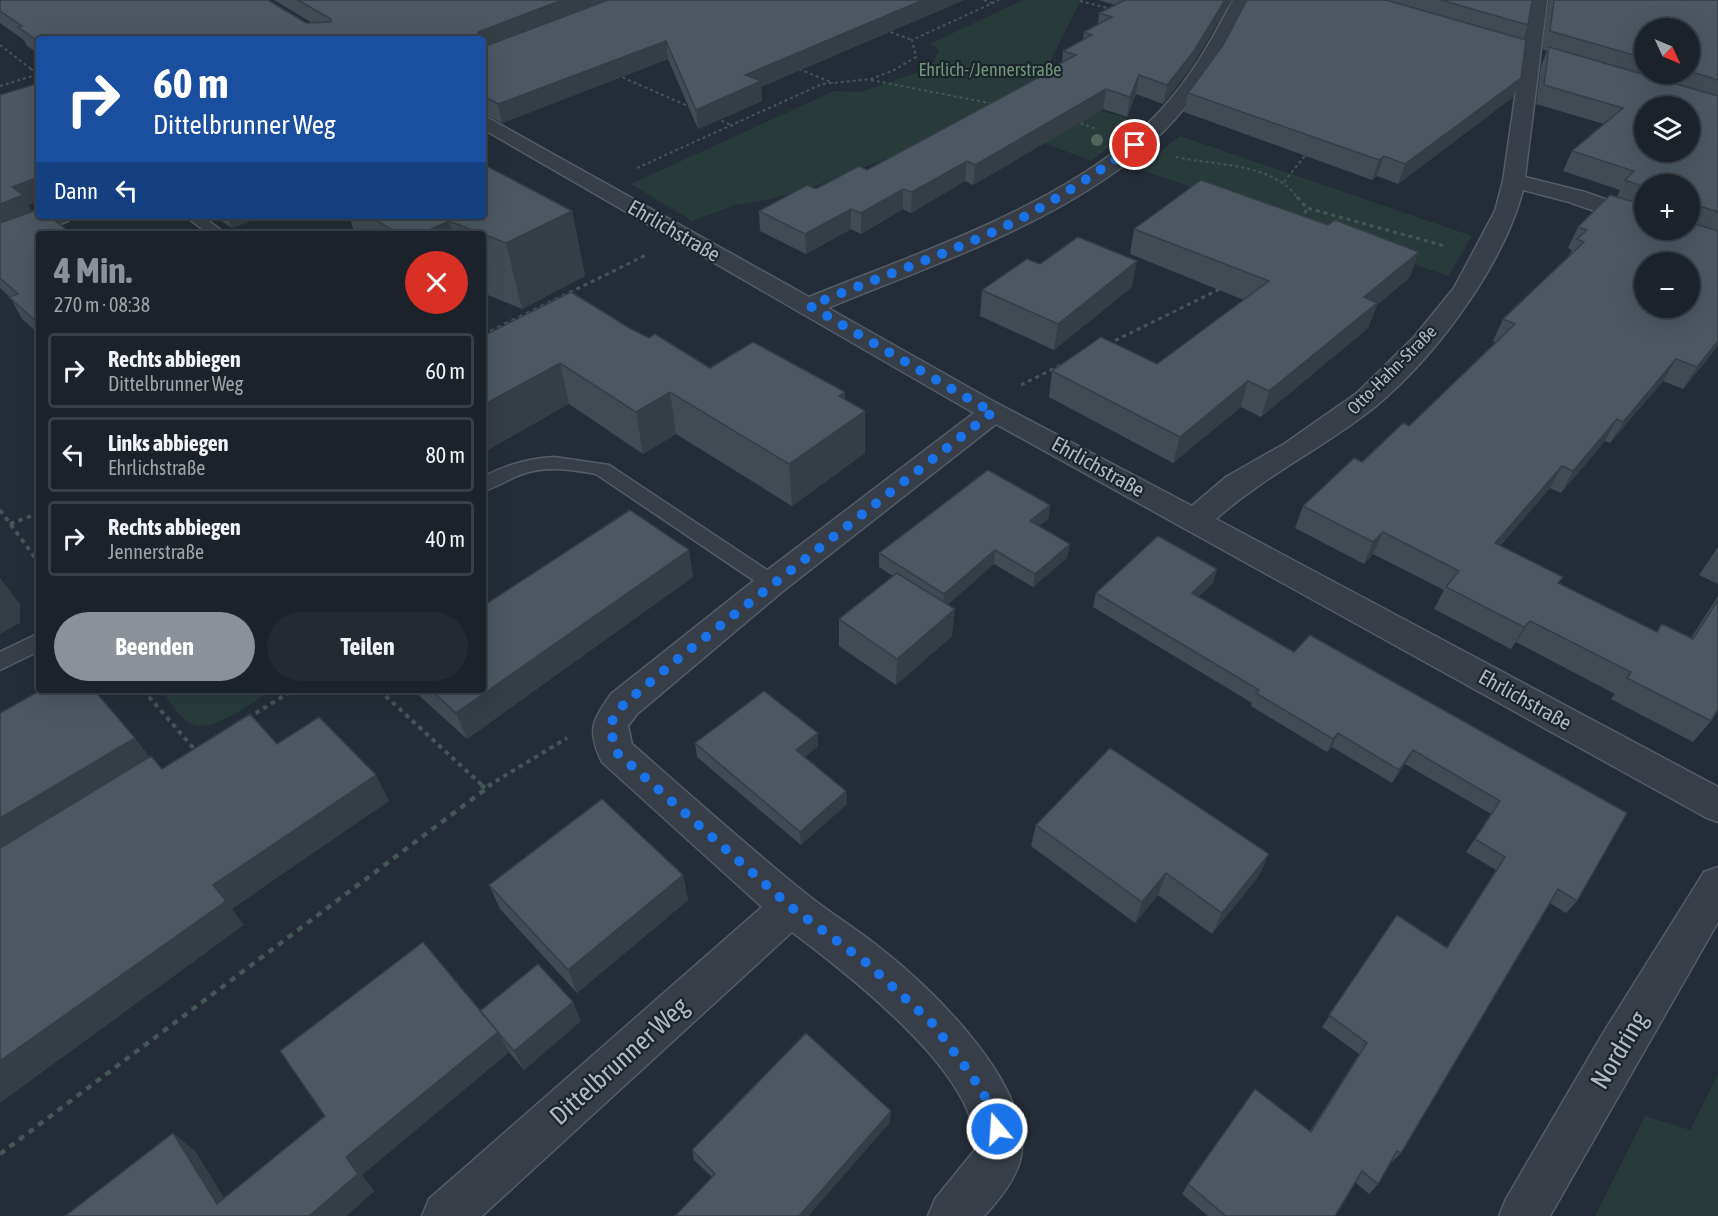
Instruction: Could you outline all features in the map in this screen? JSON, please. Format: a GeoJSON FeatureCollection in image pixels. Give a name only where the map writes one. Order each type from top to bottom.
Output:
{"type":"FeatureCollection","features":[{"type":"Feature","properties":{"kind":"street"},"geometry":{"type":"LineString","coordinates":[[810,306],[968,243],[1016,221],[1080,184],[1135,145],[1156,127],[1200,77],[1225,40],[1242,0]]}},
{"type":"Feature","properties":{"kind":"street","name":"Otto-Hahn-Straße"},"geometry":{"type":"LineString","coordinates":[[1195,520],[1237,484],[1294,451],[1367,399],[1423,343],[1465,290],[1506,211],[1514,181],[1538,0]]}},
{"type":"Feature","properties":{"kind":"street","name":"Ehrlichstraße"},"geometry":{"type":"LineString","coordinates":[[486,123],[682,237],[810,306],[988,408],[1718,806]]}},
{"type":"Feature","properties":{"kind":"street"},"geometry":{"type":"LineString","coordinates":[[1514,181],[1577,197],[1634,217]]}},
{"type":"Feature","properties":{"kind":"street"},"geometry":{"type":"LineString","coordinates":[[0,239],[52,219]]}},
{"type":"Feature","properties":{"kind":"street"},"geometry":{"type":"LineString","coordinates":[[952,1216],[988,1174],[999,1147],[994,1111],[972,1076],[933,1024],[868,964],[791,907],[615,751],[610,724],[624,704],[988,408]]}},
{"type":"Feature","properties":{"kind":"street","name":"Nordring"},"geometry":{"type":"LineString","coordinates":[[1523,1216],[1618,1050],[1718,885]]}},
{"type":"Feature","properties":{"kind":"street","name":"Dittelbrunner Weg"},"geometry":{"type":"LineString","coordinates":[[446,1216],[791,907]]}},
{"type":"Feature","properties":{"kind":"lane"},"geometry":{"type":"LineString","coordinates":[[196,219],[214,231]]}},
{"type":"Feature","properties":{"kind":"lane"},"geometry":{"type":"LineString","coordinates":[[486,482],[513,468],[542,463],[569,462],[602,469],[772,583]]}},
{"type":"Feature","properties":{"kind":"lane"},"geometry":{"type":"LineString","coordinates":[[0,662],[36,643]]}},
{"type":"Feature","properties":{"kind":"path"},"geometry":{"type":"LineString","coordinates":[[984,0],[993,3]]}},
{"type":"Feature","properties":{"kind":"path"},"geometry":{"type":"LineString","coordinates":[[879,28],[912,40],[999,0]]}},
{"type":"Feature","properties":{"kind":"path"},"geometry":{"type":"LineString","coordinates":[[1080,1],[1113,10]]}},
{"type":"Feature","properties":{"kind":"path"},"geometry":{"type":"LineString","coordinates":[[597,186],[822,84],[837,85],[871,80],[916,57],[912,40]]}},
{"type":"Feature","properties":{"kind":"path"},"geometry":{"type":"LineString","coordinates":[[0,45],[36,72]]}},
{"type":"Feature","properties":{"kind":"path"},"geometry":{"type":"LineString","coordinates":[[31,69],[36,68]]}},
{"type":"Feature","properties":{"kind":"path"},"geometry":{"type":"LineString","coordinates":[[795,68],[837,85]]}},
{"type":"Feature","properties":{"kind":"path"},"geometry":{"type":"LineString","coordinates":[[608,71],[694,108]]}},
{"type":"Feature","properties":{"kind":"path"},"geometry":{"type":"LineString","coordinates":[[0,86],[36,75]]}},
{"type":"Feature","properties":{"kind":"path"},"geometry":{"type":"LineString","coordinates":[[871,80],[994,104]]}},
{"type":"Feature","properties":{"kind":"path"},"geometry":{"type":"LineString","coordinates":[[714,117],[733,126]]}},
{"type":"Feature","properties":{"kind":"path"},"geometry":{"type":"LineString","coordinates":[[1074,121],[1135,145],[1181,158],[1234,165],[1284,182],[1307,208],[1425,239],[1483,259]]}},
{"type":"Feature","properties":{"kind":"path"},"geometry":{"type":"LineString","coordinates":[[1284,182],[1313,146]]}},
{"type":"Feature","properties":{"kind":"path"},"geometry":{"type":"LineString","coordinates":[[1300,227],[1307,208]]}},
{"type":"Feature","properties":{"kind":"path"},"geometry":{"type":"LineString","coordinates":[[486,334],[682,237]]}},
{"type":"Feature","properties":{"kind":"path"},"geometry":{"type":"LineString","coordinates":[[1101,347],[1231,284]]}},
{"type":"Feature","properties":{"kind":"path"},"geometry":{"type":"LineString","coordinates":[[988,408],[1070,361]]}},
{"type":"Feature","properties":{"kind":"path"},"geometry":{"type":"LineString","coordinates":[[0,510],[36,559]]}},
{"type":"Feature","properties":{"kind":"path"},"geometry":{"type":"LineString","coordinates":[[10,524],[36,514]]}},
{"type":"Feature","properties":{"kind":"path"},"geometry":{"type":"LineString","coordinates":[[145,693],[196,751],[206,744]]}},
{"type":"Feature","properties":{"kind":"path"},"geometry":{"type":"LineString","coordinates":[[244,720],[288,693]]}},
{"type":"Feature","properties":{"kind":"path"},"geometry":{"type":"LineString","coordinates":[[382,693],[485,788]]}},
{"type":"Feature","properties":{"kind":"path"},"geometry":{"type":"LineString","coordinates":[[0,1154],[485,788],[589,725],[610,724]]}},
{"type":"Feature","properties":{"kind":"green space","name":"Ehrlich-/Jennerstraße"},"geometry":{"type":"Polygon","coordinates":[[[1023,0],[1081,0],[1038,85],[1044,93],[1142,123],[1091,161],[986,120],[818,185],[770,199],[738,204],[692,221],[631,184],[834,91],[861,92],[930,68],[939,50],[930,44],[1023,0]]]}},
{"type":"Feature","properties":{"kind":"green space"},"geometry":{"type":"Polygon","coordinates":[[[1180,136],[1472,236],[1448,276],[1139,169],[1180,136]]]}},
{"type":"Feature","properties":{"kind":"green space"},"geometry":{"type":"Polygon","coordinates":[[[163,693],[267,693],[231,716],[208,725],[188,722],[163,693]]]}},
{"type":"Feature","properties":{"kind":"green space"},"geometry":{"type":"Polygon","coordinates":[[[1718,1074],[1718,1216],[1595,1216],[1645,1116],[1690,1130],[1718,1074]]]}},
{"type":"Feature","properties":{"kind":"building"},"geometry":{"type":"Polygon","coordinates":[[[0,0],[268,0],[306,23],[331,22],[331,19],[298,0],[562,0],[478,32],[477,36],[36,36],[36,40],[18,27],[22,26],[0,11],[0,0]]]}},
{"type":"Feature","properties":{"kind":"building"},"geometry":{"type":"Polygon","coordinates":[[[608,0],[923,0],[745,75],[761,81],[696,110],[666,41],[498,104],[486,98],[486,46],[608,0]]]}},
{"type":"Feature","properties":{"kind":"building"},"geometry":{"type":"Polygon","coordinates":[[[1125,0],[1225,0],[1194,51],[1167,85],[1139,75],[1130,97],[1106,89],[975,165],[967,161],[912,192],[903,189],[861,213],[851,209],[805,234],[759,211],[807,185],[816,189],[859,166],[867,170],[1049,72],[1046,71],[1076,55],[1063,51],[1092,35],[1084,32],[1112,17],[1099,13],[1125,0]]]}},
{"type":"Feature","properties":{"kind":"building"},"geometry":{"type":"Polygon","coordinates":[[[1247,0],[1386,0],[1526,40],[1521,78],[1405,164],[1384,156],[1379,160],[1188,93],[1223,45],[1247,0]]]}},
{"type":"Feature","properties":{"kind":"building"},"geometry":{"type":"Polygon","coordinates":[[[1441,0],[1532,0],[1528,25],[1441,0]]]}},
{"type":"Feature","properties":{"kind":"building"},"geometry":{"type":"Polygon","coordinates":[[[1554,0],[1718,0],[1718,80],[1700,74],[1700,18],[1634,18],[1634,55],[1550,31],[1554,0]]]}},
{"type":"Feature","properties":{"kind":"building"},"geometry":{"type":"Polygon","coordinates":[[[1549,47],[1634,72],[1634,84],[1677,84],[1718,96],[1718,212],[1700,206],[1700,174],[1634,174],[1634,183],[1625,180],[1634,171],[1572,151],[1623,108],[1544,85],[1549,47]]]}},
{"type":"Feature","properties":{"kind":"building"},"geometry":{"type":"Polygon","coordinates":[[[36,84],[36,178],[12,187],[23,195],[0,204],[0,95],[36,84]]]}},
{"type":"Feature","properties":{"kind":"building"},"geometry":{"type":"Polygon","coordinates":[[[486,166],[572,211],[506,243],[486,235],[486,231],[475,231],[449,221],[427,231],[394,231],[374,219],[486,219],[486,166]]]}},
{"type":"Feature","properties":{"kind":"building"},"geometry":{"type":"Polygon","coordinates":[[[1201,180],[1328,225],[1335,220],[1419,252],[1364,297],[1377,303],[1269,391],[1248,381],[1180,437],[1052,371],[1101,337],[1157,364],[1269,281],[1134,229],[1201,180]]]}},
{"type":"Feature","properties":{"kind":"building"},"geometry":{"type":"Polygon","coordinates":[[[1610,195],[1634,202],[1634,240],[1700,240],[1700,225],[1718,231],[1718,341],[1697,367],[1676,359],[1623,422],[1617,419],[1573,471],[1562,466],[1495,543],[1563,577],[1558,583],[1657,632],[1662,624],[1693,639],[1718,600],[1718,709],[1711,721],[1627,678],[1631,672],[1530,621],[1524,627],[1446,587],[1459,571],[1383,532],[1373,542],[1303,506],[1354,458],[1362,462],[1403,423],[1409,426],[1515,324],[1503,319],[1584,242],[1577,239],[1587,230],[1578,227],[1610,195]]]}},
{"type":"Feature","properties":{"kind":"building"},"geometry":{"type":"Polygon","coordinates":[[[36,210],[36,219],[53,219],[68,231],[36,231],[36,321],[9,297],[18,294],[0,278],[0,223],[36,210]]]}},
{"type":"Feature","properties":{"kind":"building"},"geometry":{"type":"Polygon","coordinates":[[[1078,237],[1137,261],[1058,324],[982,290],[1027,259],[1040,264],[1078,237]]]}},
{"type":"Feature","properties":{"kind":"building"},"geometry":{"type":"Polygon","coordinates":[[[571,292],[631,329],[649,338],[655,334],[710,368],[753,342],[845,392],[839,396],[865,411],[789,464],[670,392],[636,412],[560,363],[486,403],[486,334],[571,292]]]}},
{"type":"Feature","properties":{"kind":"building"},"geometry":{"type":"Polygon","coordinates":[[[988,470],[1050,505],[1030,521],[1070,544],[1035,574],[995,550],[944,594],[879,553],[988,470]]]}},
{"type":"Feature","properties":{"kind":"building"},"geometry":{"type":"Polygon","coordinates":[[[630,510],[689,550],[486,692],[486,604],[630,510]]]}},
{"type":"Feature","properties":{"kind":"building"},"geometry":{"type":"Polygon","coordinates":[[[1158,536],[1217,569],[1192,593],[1294,652],[1310,635],[1627,813],[1577,901],[1558,889],[1401,1153],[1397,1151],[1378,1184],[1362,1171],[1335,1216],[1226,1216],[1188,1184],[1255,1089],[1311,1132],[1367,1043],[1329,1015],[1397,915],[1447,948],[1505,857],[1475,839],[1500,801],[1413,750],[1399,770],[1338,733],[1333,739],[1256,693],[1259,690],[1096,593],[1158,536]]]}},
{"type":"Feature","properties":{"kind":"building"},"geometry":{"type":"Polygon","coordinates":[[[897,573],[955,609],[897,659],[839,619],[897,573]]]}},
{"type":"Feature","properties":{"kind":"building"},"geometry":{"type":"Polygon","coordinates":[[[764,691],[818,733],[796,750],[846,791],[800,832],[695,743],[764,691]]]}},
{"type":"Feature","properties":{"kind":"building"},"geometry":{"type":"Polygon","coordinates":[[[36,693],[97,693],[135,738],[0,818],[0,713],[36,693]]]}},
{"type":"Feature","properties":{"kind":"building"},"geometry":{"type":"Polygon","coordinates":[[[434,693],[485,693],[456,713],[434,693]]]}},
{"type":"Feature","properties":{"kind":"building"},"geometry":{"type":"Polygon","coordinates":[[[250,714],[277,744],[319,717],[376,775],[213,885],[226,901],[0,1061],[0,848],[151,756],[162,769],[250,714]]]}},
{"type":"Feature","properties":{"kind":"building"},"geometry":{"type":"Polygon","coordinates":[[[1110,748],[1269,854],[1222,913],[1166,873],[1142,902],[1036,825],[1110,748]]]}},
{"type":"Feature","properties":{"kind":"building"},"geometry":{"type":"Polygon","coordinates":[[[602,799],[683,875],[568,970],[489,885],[602,799]]]}},
{"type":"Feature","properties":{"kind":"building"},"geometry":{"type":"Polygon","coordinates":[[[423,942],[498,1032],[346,1157],[358,1174],[309,1216],[65,1216],[173,1133],[217,1204],[325,1116],[280,1051],[423,942]]]}},
{"type":"Feature","properties":{"kind":"building"},"geometry":{"type":"Polygon","coordinates":[[[538,964],[573,1002],[514,1051],[480,1011],[538,964]]]}},
{"type":"Feature","properties":{"kind":"building"},"geometry":{"type":"Polygon","coordinates":[[[806,1033],[891,1111],[799,1216],[675,1216],[715,1174],[692,1150],[806,1033]]]}},
{"type":"Feature","properties":{"kind":"route"},"geometry":{"type":"LineString","coordinates":[[997,1129],[994,1111],[972,1076],[933,1024],[868,964],[791,907],[615,751],[610,724],[624,704],[679,658],[994,411],[981,406],[810,306],[867,281],[962,246],[1016,221],[1080,184],[1135,145]]}}]}
